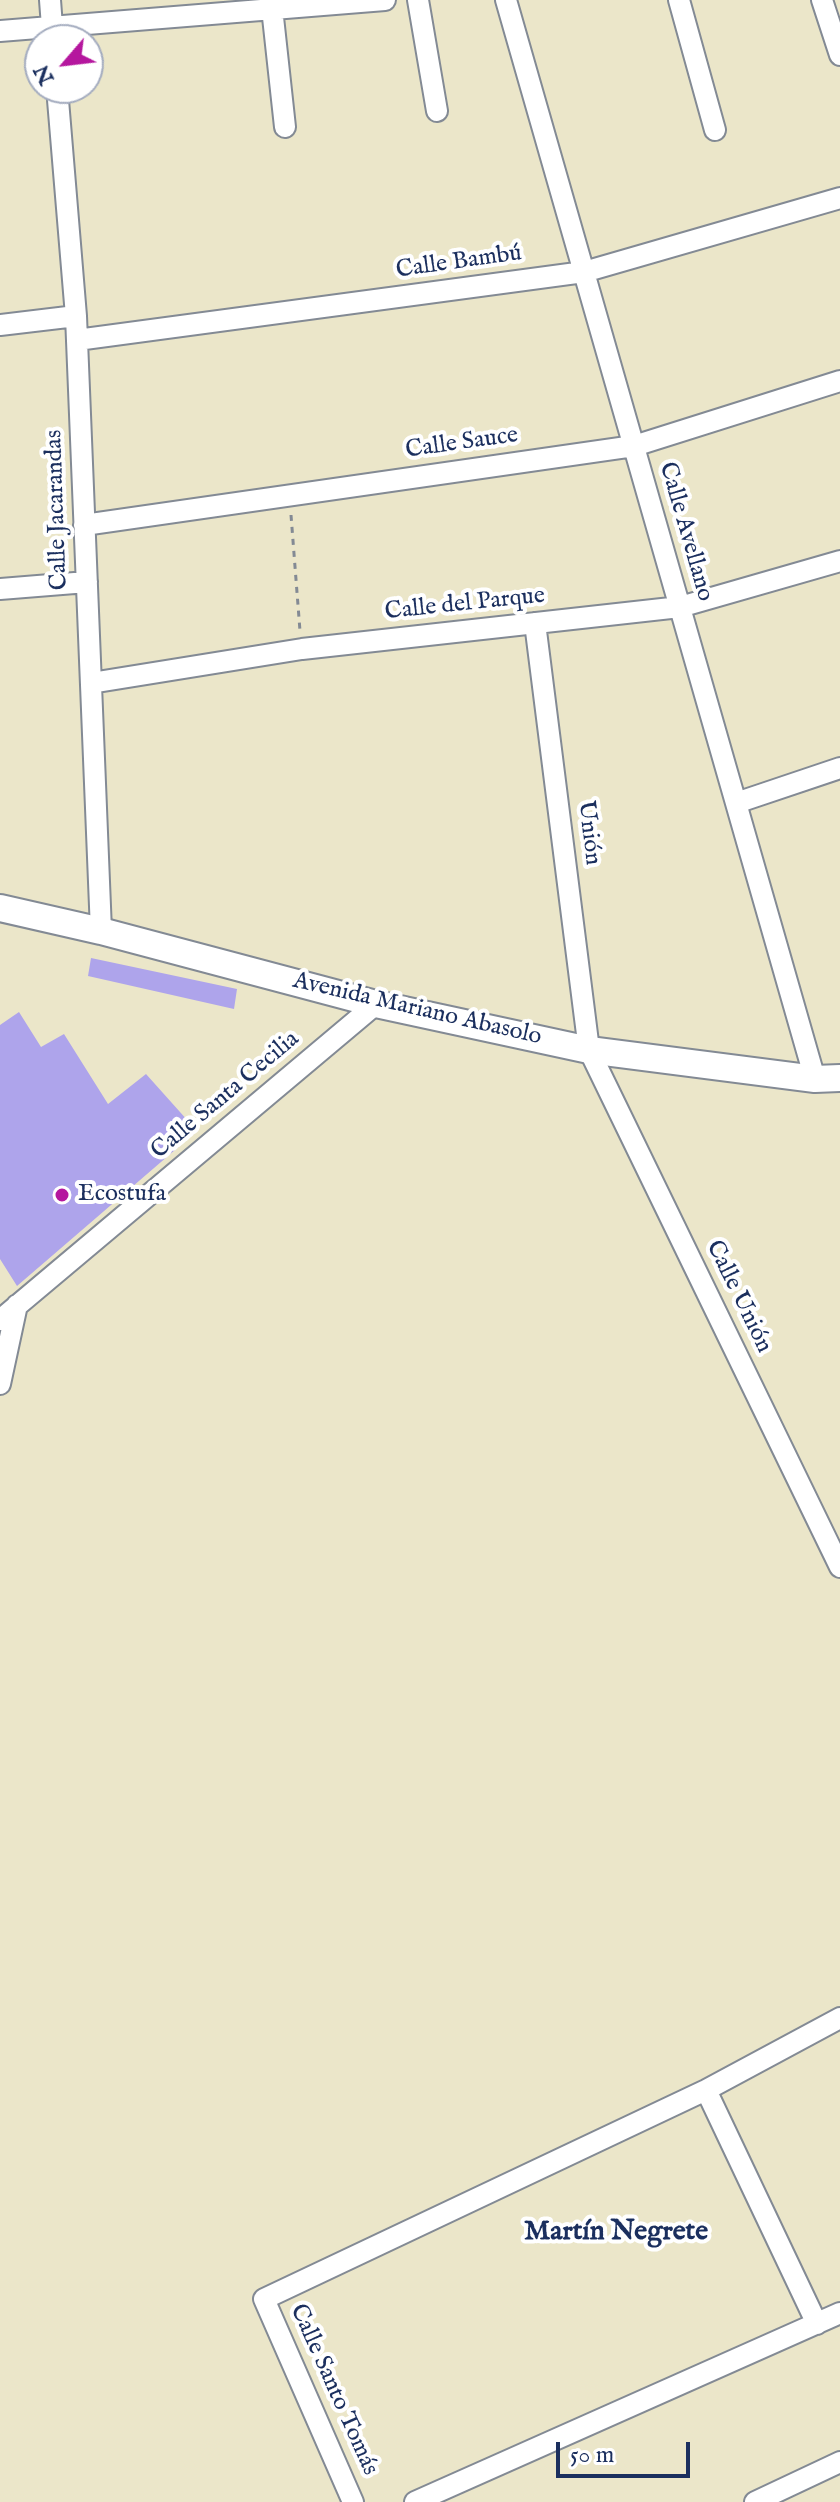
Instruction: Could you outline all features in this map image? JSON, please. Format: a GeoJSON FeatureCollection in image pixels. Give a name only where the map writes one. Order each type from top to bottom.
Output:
{"type":"FeatureCollection","features":[{"type":"Feature","properties":{"kind":"street"},"geometry":{"type":"LineString","coordinates":[[50,0],[51,24]]}},
{"type":"Feature","properties":{"kind":"street"},"geometry":{"type":"LineString","coordinates":[[104,28],[272,8],[385,0]]}},
{"type":"Feature","properties":{"kind":"street"},"geometry":{"type":"LineString","coordinates":[[418,0],[437,111]]}},
{"type":"Feature","properties":{"kind":"street","name":"Calle Avellano"},"geometry":{"type":"LineString","coordinates":[[506,0],[736,803],[827,1079]]}},
{"type":"Feature","properties":{"kind":"street"},"geometry":{"type":"LineString","coordinates":[[679,0],[715,130]]}},
{"type":"Feature","properties":{"kind":"street"},"geometry":{"type":"LineString","coordinates":[[822,0],[840,55]]}},
{"type":"Feature","properties":{"kind":"street"},"geometry":{"type":"LineString","coordinates":[[272,8],[285,127]]}},
{"type":"Feature","properties":{"kind":"street"},"geometry":{"type":"LineString","coordinates":[[0,31],[24,32]]}},
{"type":"Feature","properties":{"kind":"street","name":"Calle Jacarandas"},"geometry":{"type":"LineString","coordinates":[[58,104],[76,316],[101,931]]}},
{"type":"Feature","properties":{"kind":"street","name":"Calle Bambú"},"geometry":{"type":"LineString","coordinates":[[77,340],[584,272],[840,198]]}},
{"type":"Feature","properties":{"kind":"street"},"geometry":{"type":"LineString","coordinates":[[0,325],[76,316]]}},
{"type":"Feature","properties":{"kind":"street","name":"Calle Sauce"},"geometry":{"type":"LineString","coordinates":[[84,525],[634,446],[840,381]]}},
{"type":"Feature","properties":{"kind":"street","name":"Calle del Parque"},"geometry":{"type":"LineString","coordinates":[[91,683],[302,649],[680,607],[840,561]]}},
{"type":"Feature","properties":{"kind":"street"},"geometry":{"type":"LineString","coordinates":[[0,589],[87,582]]}},
{"type":"Feature","properties":{"kind":"street","name":"Unión"},"geometry":{"type":"LineString","coordinates":[[535,623],[589,1050]]}},
{"type":"Feature","properties":{"kind":"street"},"geometry":{"type":"LineString","coordinates":[[736,803],[840,768]]}},
{"type":"Feature","properties":{"kind":"street","name":"Avenida Mariano Abasolo"},"geometry":{"type":"LineString","coordinates":[[0,908],[101,931],[376,1004],[589,1050],[827,1079]]}},
{"type":"Feature","properties":{"kind":"street","name":"Calle Santa Cecilia"},"geometry":{"type":"LineString","coordinates":[[0,1320],[376,1004]]}},
{"type":"Feature","properties":{"kind":"street","name":"Calle Unión"},"geometry":{"type":"LineString","coordinates":[[589,1050],[840,1567]]}},
{"type":"Feature","properties":{"kind":"street"},"geometry":{"type":"LineString","coordinates":[[0,1384],[17,1305]]}},
{"type":"Feature","properties":{"kind":"street"},"geometry":{"type":"LineString","coordinates":[[817,2324],[706,2090],[840,2018]]}},
{"type":"Feature","properties":{"kind":"street","name":"Calle Santo Tomás"},"geometry":{"type":"LineString","coordinates":[[353,2502],[264,2299],[706,2090]]}},
{"type":"Feature","properties":{"kind":"street"},"geometry":{"type":"LineString","coordinates":[[415,2502],[840,2313]]}},
{"type":"Feature","properties":{"kind":"street"},"geometry":{"type":"LineString","coordinates":[[755,2502],[840,2462]]}},
{"type":"Feature","properties":{"kind":"path"},"geometry":{"type":"LineString","coordinates":[[290,495],[302,649]]}},
{"type":"Feature","properties":{"kind":"building"},"geometry":{"type":"Polygon","coordinates":[[[91,958],[237,989],[234,1009],[88,976],[91,958]]]}},
{"type":"Feature","properties":{"kind":"building","name":"Ecostufa"},"geometry":{"type":"Polygon","coordinates":[[[19,1012],[41,1047],[64,1034],[108,1104],[146,1074],[197,1131],[17,1286],[0,1259],[0,1025],[19,1012]]]}},
{"type":"Feature","properties":{"kind":"place","name":"Ecostufa"},"geometry":{"type":"Point","coordinates":[62,1195]}},
{"type":"Feature","properties":{"kind":"district","name":"Martín Negrete"},"geometry":{"type":"Point","coordinates":[616,2233]}}]}
